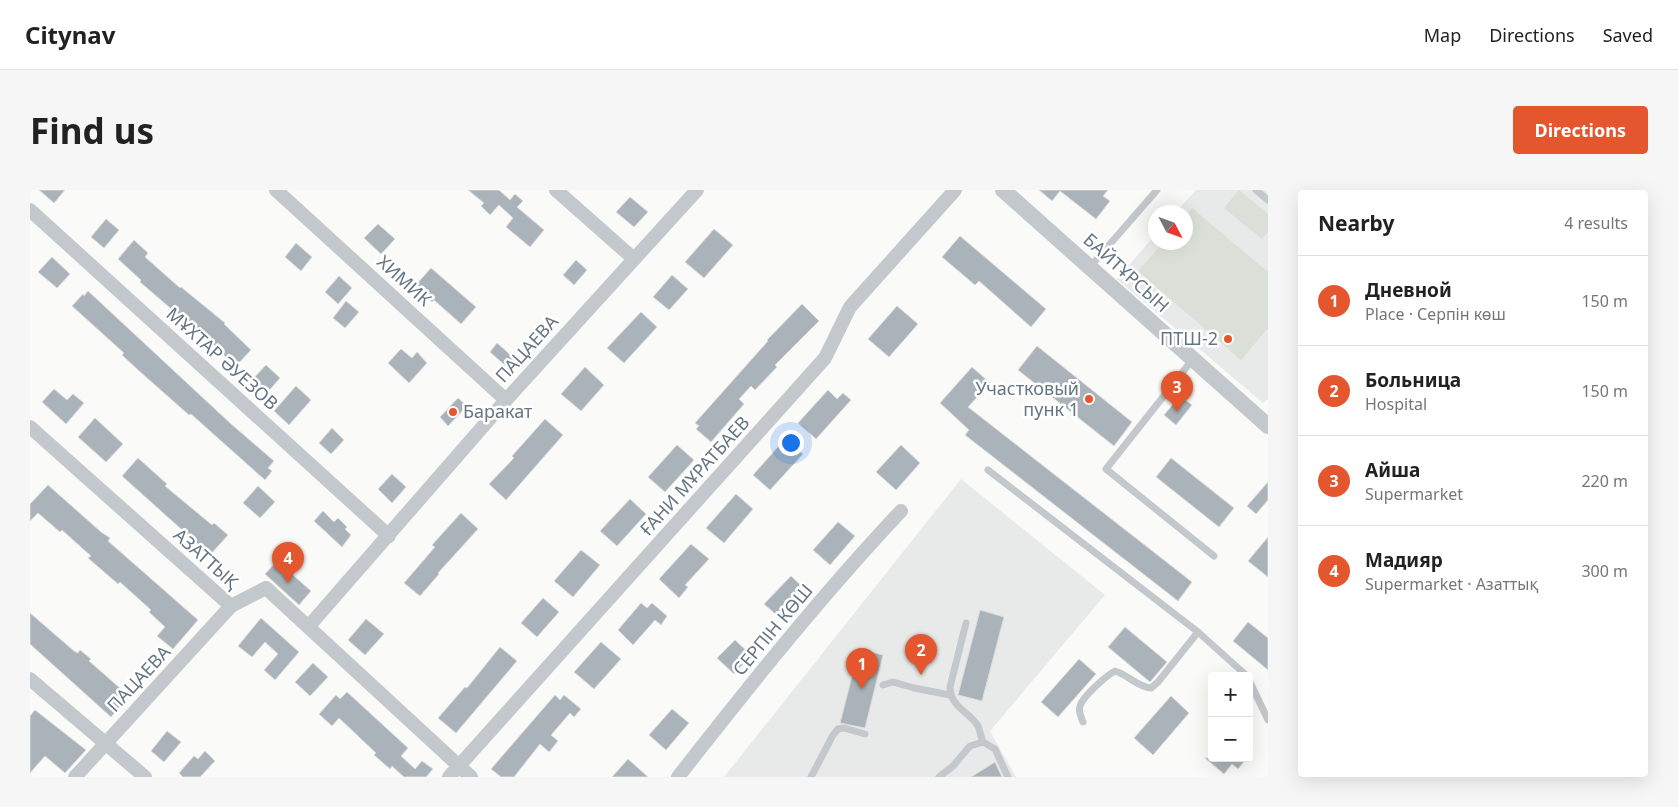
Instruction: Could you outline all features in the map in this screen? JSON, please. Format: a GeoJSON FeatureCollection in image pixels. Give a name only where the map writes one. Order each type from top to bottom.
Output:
{"type":"FeatureCollection","features":[{"type":"Feature","properties":{"kind":"street","name":"ХИМИК"},"geometry":{"type":"LineString","coordinates":[[276,190],[506,400]]}},
{"type":"Feature","properties":{"kind":"street"},"geometry":{"type":"LineString","coordinates":[[556,190],[634,259]]}},
{"type":"Feature","properties":{"kind":"street","name":"ПАЦАЕВА"},"geometry":{"type":"LineString","coordinates":[[309,626],[506,400],[697,190]]}},
{"type":"Feature","properties":{"kind":"street","name":"ҒАНИ МҰРАТБАЕВ"},"geometry":{"type":"LineString","coordinates":[[449,777],[825,358],[850,307],[955,190]]}},
{"type":"Feature","properties":{"kind":"street","name":"БАЙТҰРСЫН"},"geometry":{"type":"LineString","coordinates":[[1003,190],[1268,426]]}},
{"type":"Feature","properties":{"kind":"street","name":"МҰХТАР ӘУЕЗОВ"},"geometry":{"type":"LineString","coordinates":[[30,210],[389,536]]}},
{"type":"Feature","properties":{"kind":"street","name":"АЗАТТЫҚ"},"geometry":{"type":"LineString","coordinates":[[30,427],[231,606],[266,588],[471,777]]}},
{"type":"Feature","properties":{"kind":"street","name":"СЕРПІН КӨШ"},"geometry":{"type":"LineString","coordinates":[[678,777],[734,706],[874,540],[901,511]]}},
{"type":"Feature","properties":{"kind":"street","name":"ПАЦАЕВА"},"geometry":{"type":"LineString","coordinates":[[75,777],[231,606]]}},
{"type":"Feature","properties":{"kind":"street"},"geometry":{"type":"LineString","coordinates":[[30,679],[146,777]]}},
{"type":"Feature","properties":{"kind":"lane"},"geometry":{"type":"LineString","coordinates":[[1090,267],[1157,190]]}},
{"type":"Feature","properties":{"kind":"lane"},"geometry":{"type":"LineString","coordinates":[[1256,190],[1268,200]]}},
{"type":"Feature","properties":{"kind":"lane"},"geometry":{"type":"LineString","coordinates":[[1193,359],[1106,469],[1214,556]]}},
{"type":"Feature","properties":{"kind":"lane"},"geometry":{"type":"LineString","coordinates":[[988,470],[1198,632],[1242,672]]}},
{"type":"Feature","properties":{"kind":"lane"},"geometry":{"type":"LineString","coordinates":[[966,623],[950,687],[950,695],[954,702],[978,727],[982,742],[994,749],[1008,777]]}},
{"type":"Feature","properties":{"kind":"lane"},"geometry":{"type":"LineString","coordinates":[[1082,722],[1079,711],[1080,704],[1105,677],[1115,671],[1125,674],[1144,687],[1151,688],[1158,682],[1198,632]]}},
{"type":"Feature","properties":{"kind":"lane"},"geometry":{"type":"LineString","coordinates":[[883,685],[893,682],[950,695]]}},
{"type":"Feature","properties":{"kind":"lane"},"geometry":{"type":"LineString","coordinates":[[1253,689],[1268,720]]}},
{"type":"Feature","properties":{"kind":"lane"},"geometry":{"type":"LineString","coordinates":[[811,777],[838,729],[844,728],[865,734]]}},
{"type":"Feature","properties":{"kind":"lane"},"geometry":{"type":"LineString","coordinates":[[939,777],[953,766],[970,746],[982,742]]}},
{"type":"Feature","properties":{"kind":"shaded area","name":"ПТШ-2"},"geometry":{"type":"Polygon","coordinates":[[[1196,190],[1268,190],[1268,399],[1263,403],[1117,279],[1148,243],[1148,250],[1193,250],[1193,205],[1182,205],[1196,190]]]}},
{"type":"Feature","properties":{"kind":"shaded area"},"geometry":{"type":"Polygon","coordinates":[[[1239,190],[1268,214],[1268,232],[1262,239],[1224,208],[1239,190]]]}},
{"type":"Feature","properties":{"kind":"shaded area"},"geometry":{"type":"Polygon","coordinates":[[[1193,209],[1268,272],[1268,328],[1241,360],[1138,271],[1157,250],[1193,250],[1193,209]]]}},
{"type":"Feature","properties":{"kind":"shaded area"},"geometry":{"type":"Polygon","coordinates":[[[961,479],[1105,595],[990,731],[1016,777],[724,777],[961,479]]]}},
{"type":"Feature","properties":{"kind":"building"},"geometry":{"type":"Polygon","coordinates":[[[39,190],[65,190],[54,203],[39,190]]]}},
{"type":"Feature","properties":{"kind":"building"},"geometry":{"type":"Polygon","coordinates":[[[468,190],[499,190],[510,200],[515,194],[523,201],[517,207],[544,230],[530,247],[506,227],[513,218],[499,205],[490,215],[481,206],[484,203],[468,190]]]}},
{"type":"Feature","properties":{"kind":"building"},"geometry":{"type":"Polygon","coordinates":[[[1039,190],[1108,190],[1103,196],[1110,201],[1096,219],[1060,191],[1052,201],[1039,190]]]}},
{"type":"Feature","properties":{"kind":"building"},"geometry":{"type":"Polygon","coordinates":[[[630,197],[648,212],[634,227],[616,212],[630,197]]]}},
{"type":"Feature","properties":{"kind":"building"},"geometry":{"type":"Polygon","coordinates":[[[106,219],[119,230],[104,248],[91,237],[106,219]]]}},
{"type":"Feature","properties":{"kind":"building"},"geometry":{"type":"Polygon","coordinates":[[[378,224],[395,239],[381,254],[364,238],[378,224]]]}},
{"type":"Feature","properties":{"kind":"building"},"geometry":{"type":"Polygon","coordinates":[[[714,229],[733,245],[704,278],[685,262],[714,229]]]}},
{"type":"Feature","properties":{"kind":"building"},"geometry":{"type":"Polygon","coordinates":[[[960,236],[1046,309],[1031,327],[979,281],[975,285],[942,257],[960,236]]]}},
{"type":"Feature","properties":{"kind":"building"},"geometry":{"type":"Polygon","coordinates":[[[134,240],[148,253],[145,257],[180,288],[225,323],[251,350],[235,367],[219,350],[140,282],[141,280],[118,259],[134,240]]]}},
{"type":"Feature","properties":{"kind":"building"},"geometry":{"type":"Polygon","coordinates":[[[296,243],[312,257],[301,271],[285,257],[296,243]]]}},
{"type":"Feature","properties":{"kind":"building"},"geometry":{"type":"Polygon","coordinates":[[[52,257],[70,274],[57,288],[38,272],[52,257]]]}},
{"type":"Feature","properties":{"kind":"building"},"geometry":{"type":"Polygon","coordinates":[[[576,260],[587,270],[574,285],[563,275],[576,260]]]}},
{"type":"Feature","properties":{"kind":"building"},"geometry":{"type":"Polygon","coordinates":[[[431,268],[476,307],[461,324],[434,300],[432,302],[414,287],[431,268]]]}},
{"type":"Feature","properties":{"kind":"building"},"geometry":{"type":"Polygon","coordinates":[[[672,275],[688,289],[669,310],[653,297],[672,275]]]}},
{"type":"Feature","properties":{"kind":"building"},"geometry":{"type":"Polygon","coordinates":[[[339,276],[352,288],[338,304],[325,292],[339,276]]]}},
{"type":"Feature","properties":{"kind":"building"},"geometry":{"type":"Polygon","coordinates":[[[88,291],[230,423],[274,461],[268,468],[272,471],[265,480],[137,369],[122,355],[124,353],[72,306],[88,291]]]}},
{"type":"Feature","properties":{"kind":"building"},"geometry":{"type":"Polygon","coordinates":[[[346,301],[359,312],[345,328],[333,318],[346,301]]]}},
{"type":"Feature","properties":{"kind":"building"},"geometry":{"type":"Polygon","coordinates":[[[802,304],[819,321],[775,365],[777,367],[755,390],[751,386],[739,399],[744,404],[711,442],[696,429],[699,426],[695,423],[767,340],[802,304]]]}},
{"type":"Feature","properties":{"kind":"building"},"geometry":{"type":"Polygon","coordinates":[[[897,306],[918,324],[889,357],[868,339],[897,306]]]}},
{"type":"Feature","properties":{"kind":"building"},"geometry":{"type":"Polygon","coordinates":[[[641,312],[657,327],[624,363],[607,348],[641,312]]]}},
{"type":"Feature","properties":{"kind":"building"},"geometry":{"type":"Polygon","coordinates":[[[497,343],[515,359],[508,368],[490,352],[497,343]]]}},
{"type":"Feature","properties":{"kind":"building"},"geometry":{"type":"Polygon","coordinates":[[[1037,346],[1132,422],[1114,446],[1018,370],[1037,346]]]}},
{"type":"Feature","properties":{"kind":"building"},"geometry":{"type":"Polygon","coordinates":[[[401,349],[412,358],[417,352],[427,363],[409,383],[388,363],[401,349]]]}},
{"type":"Feature","properties":{"kind":"building"},"geometry":{"type":"Polygon","coordinates":[[[266,365],[280,378],[266,394],[252,380],[266,365]]]}},
{"type":"Feature","properties":{"kind":"building"},"geometry":{"type":"Polygon","coordinates":[[[585,367],[604,385],[581,411],[561,394],[585,367]]]}},
{"type":"Feature","properties":{"kind":"building"},"geometry":{"type":"Polygon","coordinates":[[[972,367],[990,383],[968,407],[1192,582],[1178,601],[965,435],[969,430],[940,403],[972,367]]]}},
{"type":"Feature","properties":{"kind":"building"},"geometry":{"type":"Polygon","coordinates":[[[296,386],[311,400],[289,425],[274,411],[296,386]]]}},
{"type":"Feature","properties":{"kind":"building"},"geometry":{"type":"Polygon","coordinates":[[[54,389],[67,400],[73,394],[84,403],[66,424],[42,402],[54,389]]]}},
{"type":"Feature","properties":{"kind":"building"},"geometry":{"type":"Polygon","coordinates":[[[828,390],[837,399],[843,393],[851,400],[816,439],[798,423],[828,390]]]}},
{"type":"Feature","properties":{"kind":"building"},"geometry":{"type":"Polygon","coordinates":[[[1180,396],[1192,405],[1176,425],[1164,415],[1180,396]]]}},
{"type":"Feature","properties":{"kind":"building","name":"Баракат"},"geometry":{"type":"Polygon","coordinates":[[[458,398],[467,406],[448,426],[440,417],[458,398]]]}},
{"type":"Feature","properties":{"kind":"building"},"geometry":{"type":"Polygon","coordinates":[[[95,418],[123,444],[106,462],[78,437],[95,418]]]}},
{"type":"Feature","properties":{"kind":"building"},"geometry":{"type":"Polygon","coordinates":[[[545,419],[563,435],[506,500],[489,484],[514,458],[512,456],[545,419]]]}},
{"type":"Feature","properties":{"kind":"building"},"geometry":{"type":"Polygon","coordinates":[[[332,428],[344,440],[331,454],[319,443],[332,428]]]}},
{"type":"Feature","properties":{"kind":"building"},"geometry":{"type":"Polygon","coordinates":[[[785,439],[803,454],[770,490],[753,475],[785,439]]]}},
{"type":"Feature","properties":{"kind":"building"},"geometry":{"type":"Polygon","coordinates":[[[677,445],[694,460],[665,492],[648,477],[677,445]]]}},
{"type":"Feature","properties":{"kind":"building"},"geometry":{"type":"Polygon","coordinates":[[[901,445],[920,463],[896,490],[876,472],[901,445]]]}},
{"type":"Feature","properties":{"kind":"building"},"geometry":{"type":"Polygon","coordinates":[[[138,458],[167,484],[165,486],[212,525],[214,523],[228,535],[210,555],[122,476],[138,458]]]}},
{"type":"Feature","properties":{"kind":"building"},"geometry":{"type":"Polygon","coordinates":[[[1171,458],[1234,508],[1219,527],[1156,477],[1171,458]]]}},
{"type":"Feature","properties":{"kind":"building"},"geometry":{"type":"Polygon","coordinates":[[[392,474],[406,487],[392,503],[378,489],[392,474]]]}},
{"type":"Feature","properties":{"kind":"building"},"geometry":{"type":"Polygon","coordinates":[[[1268,482],[1268,500],[1256,514],[1247,506],[1268,482]]]}},
{"type":"Feature","properties":{"kind":"building"},"geometry":{"type":"Polygon","coordinates":[[[48,485],[110,538],[108,541],[198,620],[173,649],[157,636],[165,627],[149,612],[151,610],[120,582],[118,584],[88,558],[91,556],[62,530],[60,532],[38,513],[30,521],[30,504],[48,485]]]}},
{"type":"Feature","properties":{"kind":"building"},"geometry":{"type":"Polygon","coordinates":[[[258,486],[275,502],[260,518],[243,503],[258,486]]]}},
{"type":"Feature","properties":{"kind":"building"},"geometry":{"type":"Polygon","coordinates":[[[736,494],[753,509],[724,543],[706,528],[736,494]]]}},
{"type":"Feature","properties":{"kind":"building"},"geometry":{"type":"Polygon","coordinates":[[[630,499],[646,514],[617,546],[600,531],[630,499]]]}},
{"type":"Feature","properties":{"kind":"building"},"geometry":{"type":"Polygon","coordinates":[[[323,511],[334,522],[338,518],[347,527],[345,529],[351,535],[342,547],[314,521],[323,511]]]}},
{"type":"Feature","properties":{"kind":"building"},"geometry":{"type":"Polygon","coordinates":[[[461,513],[478,529],[420,596],[404,583],[435,547],[432,545],[461,513]]]}},
{"type":"Feature","properties":{"kind":"building"},"geometry":{"type":"Polygon","coordinates":[[[838,522],[855,536],[830,565],[813,550],[838,522]]]}},
{"type":"Feature","properties":{"kind":"building"},"geometry":{"type":"Polygon","coordinates":[[[1268,537],[1268,577],[1248,561],[1268,537]]]}},
{"type":"Feature","properties":{"kind":"building"},"geometry":{"type":"Polygon","coordinates":[[[691,544],[709,559],[685,585],[688,587],[679,598],[659,579],[691,544]]]}},
{"type":"Feature","properties":{"kind":"building"},"geometry":{"type":"Polygon","coordinates":[[[581,550],[600,565],[573,597],[554,581],[581,550]]]}},
{"type":"Feature","properties":{"kind":"building"},"geometry":{"type":"Polygon","coordinates":[[[277,561],[311,591],[299,605],[265,574],[277,561]]]}},
{"type":"Feature","properties":{"kind":"building"},"geometry":{"type":"Polygon","coordinates":[[[791,576],[807,591],[781,619],[764,604],[791,576]]]}},
{"type":"Feature","properties":{"kind":"building"},"geometry":{"type":"Polygon","coordinates":[[[543,598],[559,612],[537,637],[521,623],[543,598]]]}},
{"type":"Feature","properties":{"kind":"building"},"geometry":{"type":"Polygon","coordinates":[[[641,603],[647,608],[652,603],[667,616],[661,625],[655,620],[633,645],[618,630],[641,603]]]}},
{"type":"Feature","properties":{"kind":"building"},"geometry":{"type":"Polygon","coordinates":[[[980,610],[1004,617],[982,701],[958,695],[980,610]]]}},
{"type":"Feature","properties":{"kind":"building"},"geometry":{"type":"Polygon","coordinates":[[[30,613],[74,651],[78,653],[80,650],[91,659],[89,661],[129,696],[111,717],[30,644],[30,613]]]}},
{"type":"Feature","properties":{"kind":"building"},"geometry":{"type":"Polygon","coordinates":[[[261,618],[299,652],[275,680],[264,670],[278,654],[265,642],[252,657],[238,646],[261,618]]]}},
{"type":"Feature","properties":{"kind":"building"},"geometry":{"type":"Polygon","coordinates":[[[366,619],[384,634],[365,655],[348,640],[366,619]]]}},
{"type":"Feature","properties":{"kind":"building"},"geometry":{"type":"Polygon","coordinates":[[[1248,622],[1268,638],[1268,670],[1233,641],[1248,622]]]}},
{"type":"Feature","properties":{"kind":"building"},"geometry":{"type":"Polygon","coordinates":[[[1125,627],[1167,662],[1150,682],[1108,647],[1125,627]]]}},
{"type":"Feature","properties":{"kind":"building"},"geometry":{"type":"Polygon","coordinates":[[[735,640],[751,655],[734,674],[717,658],[735,640]]]}},
{"type":"Feature","properties":{"kind":"building"},"geometry":{"type":"Polygon","coordinates":[[[601,642],[621,659],[594,689],[574,672],[601,642]]]}},
{"type":"Feature","properties":{"kind":"building"},"geometry":{"type":"Polygon","coordinates":[[[500,647],[517,661],[456,733],[438,718],[465,687],[467,688],[500,647]]]}},
{"type":"Feature","properties":{"kind":"building"},"geometry":{"type":"Polygon","coordinates":[[[859,649],[883,655],[865,728],[840,723],[859,649]]]}},
{"type":"Feature","properties":{"kind":"building"},"geometry":{"type":"Polygon","coordinates":[[[1079,659],[1096,674],[1058,717],[1041,702],[1079,659]]]}},
{"type":"Feature","properties":{"kind":"building"},"geometry":{"type":"Polygon","coordinates":[[[313,663],[328,677],[310,696],[295,682],[313,663]]]}},
{"type":"Feature","properties":{"kind":"building"},"geometry":{"type":"Polygon","coordinates":[[[347,692],[408,748],[401,756],[415,769],[422,761],[433,769],[426,777],[404,777],[392,766],[390,769],[339,718],[332,726],[319,714],[336,695],[340,699],[347,692]]]}},
{"type":"Feature","properties":{"kind":"building"},"geometry":{"type":"Polygon","coordinates":[[[555,695],[560,700],[564,695],[581,709],[574,717],[570,713],[551,735],[558,741],[549,752],[540,744],[514,777],[501,777],[491,769],[555,695]]]}},
{"type":"Feature","properties":{"kind":"building"},"geometry":{"type":"Polygon","coordinates":[[[1171,696],[1189,713],[1153,755],[1134,738],[1171,696]]]}},
{"type":"Feature","properties":{"kind":"building"},"geometry":{"type":"Polygon","coordinates":[[[672,709],[689,723],[666,750],[649,735],[672,709]]]}},
{"type":"Feature","properties":{"kind":"building"},"geometry":{"type":"Polygon","coordinates":[[[35,710],[86,750],[65,773],[45,756],[30,773],[30,716],[35,710]]]}},
{"type":"Feature","properties":{"kind":"building"},"geometry":{"type":"Polygon","coordinates":[[[167,731],[181,742],[164,762],[151,751],[167,731]]]}},
{"type":"Feature","properties":{"kind":"building"},"geometry":{"type":"Polygon","coordinates":[[[205,751],[215,761],[200,777],[183,777],[179,773],[194,756],[198,759],[205,751]]]}},
{"type":"Feature","properties":{"kind":"building"},"geometry":{"type":"Polygon","coordinates":[[[628,759],[648,777],[612,777],[628,759]]]}},
{"type":"Feature","properties":{"kind":"building"},"geometry":{"type":"Polygon","coordinates":[[[995,762],[1002,777],[971,777],[995,762]]]}},
{"type":"Feature","properties":{"kind":"building"},"geometry":{"type":"Polygon","coordinates":[[[1210,762],[1244,762],[1238,769],[1232,764],[1224,774],[1210,762]]]}},
{"type":"Feature","properties":{"kind":"place","name":"ПТШ-2"},"geometry":{"type":"Point","coordinates":[1228,339]}},
{"type":"Feature","properties":{"kind":"place","name":"Участковый пунк 1"},"geometry":{"type":"Point","coordinates":[1089,399]}},
{"type":"Feature","properties":{"kind":"place","name":"Баракат"},"geometry":{"type":"Point","coordinates":[453,412]}},
{"type":"Feature","properties":{"kind":"place","name":"Айша"},"geometry":{"type":"Point","coordinates":[1177,412]}},
{"type":"Feature","properties":{"kind":"place","name":"Мадияр"},"geometry":{"type":"Point","coordinates":[288,583]}},
{"type":"Feature","properties":{"kind":"place","name":"Больница"},"geometry":{"type":"Point","coordinates":[921,675]}},
{"type":"Feature","properties":{"kind":"place","name":"Дневной"},"geometry":{"type":"Point","coordinates":[862,689]}}]}
